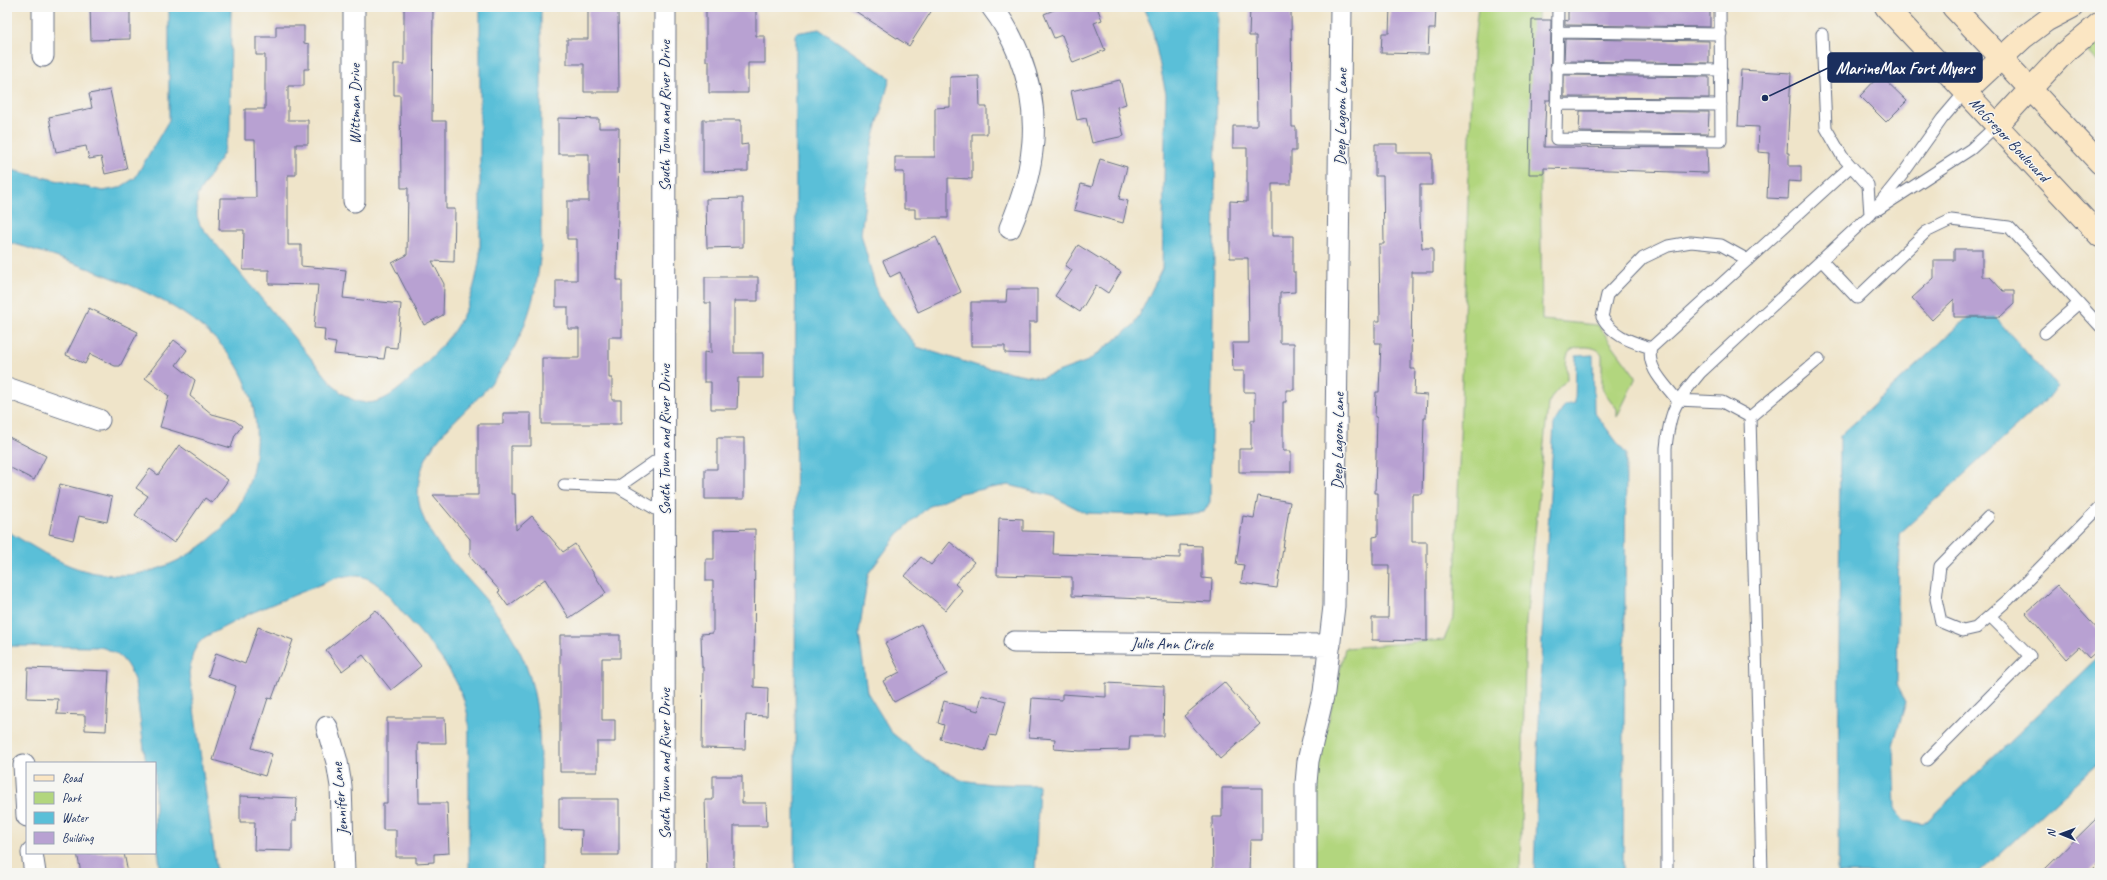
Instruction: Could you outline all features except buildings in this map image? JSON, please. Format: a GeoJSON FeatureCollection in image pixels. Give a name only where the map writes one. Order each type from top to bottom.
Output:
{"type":"FeatureCollection","features":[{"type":"Feature","properties":{"kind":"main road","name":"McGregor Boulevard"},"geometry":{"type":"LineString","coordinates":[[1886,7],[2100,236]]}},
{"type":"Feature","properties":{"kind":"main road"},"geometry":{"type":"LineString","coordinates":[[1953,7],[2100,164]]}},
{"type":"Feature","properties":{"kind":"main road"},"geometry":{"type":"LineString","coordinates":[[1966,92],[2001,58],[2047,20],[2072,7]]}},
{"type":"Feature","properties":{"kind":"main road"},"geometry":{"type":"LineString","coordinates":[[1997,125],[2064,53],[2100,23]]}},
{"type":"Feature","properties":{"kind":"street"},"geometry":{"type":"LineString","coordinates":[[42,7],[42,56]]}},
{"type":"Feature","properties":{"kind":"street","name":"Wittman Drive"},"geometry":{"type":"LineString","coordinates":[[354,7],[354,201]]}},
{"type":"Feature","properties":{"kind":"street","name":"South Town and River Drive"},"geometry":{"type":"LineString","coordinates":[[664,873],[665,7]]}},
{"type":"Feature","properties":{"kind":"street"},"geometry":{"type":"LineString","coordinates":[[992,7],[1004,24],[1018,53],[1029,84],[1033,106],[1033,150],[1025,188],[1010,228]]}},
{"type":"Feature","properties":{"kind":"street","name":"Deep Lagoon Lane"},"geometry":{"type":"LineString","coordinates":[[1306,873],[1306,783],[1308,761],[1324,692],[1334,606],[1341,7]]}},
{"type":"Feature","properties":{"kind":"street"},"geometry":{"type":"LineString","coordinates":[[7,388],[99,420]]}},
{"type":"Feature","properties":{"kind":"street","name":"Julie Ann Circle"},"geometry":{"type":"LineString","coordinates":[[1014,642],[1330,645]]}},
{"type":"Feature","properties":{"kind":"street","name":"Jennifer Lane"},"geometry":{"type":"LineString","coordinates":[[326,727],[337,762],[341,786],[344,873]]}},
{"type":"Feature","properties":{"kind":"street"},"geometry":{"type":"LineString","coordinates":[[24,765],[26,799]]}},
{"type":"Feature","properties":{"kind":"street"},"geometry":{"type":"LineString","coordinates":[[32,854],[35,873]]}},
{"type":"Feature","properties":{"kind":"lane"},"geometry":{"type":"LineString","coordinates":[[1558,7],[1556,139],[1721,141],[1720,7]]}},
{"type":"Feature","properties":{"kind":"lane"},"geometry":{"type":"LineString","coordinates":[[1557,32],[1720,34]]}},
{"type":"Feature","properties":{"kind":"lane"},"geometry":{"type":"LineString","coordinates":[[1822,34],[1826,128],[1842,156],[1868,185],[1870,215]]}},
{"type":"Feature","properties":{"kind":"lane"},"geometry":{"type":"LineString","coordinates":[[1556,68],[1721,70]]}},
{"type":"Feature","properties":{"kind":"lane"},"geometry":{"type":"LineString","coordinates":[[1667,873],[1666,448],[1669,422],[1677,400],[1700,373],[1870,215],[1902,175],[1942,119],[1966,92]]}},
{"type":"Feature","properties":{"kind":"lane"},"geometry":{"type":"LineString","coordinates":[[1556,104],[1721,105]]}},
{"type":"Feature","properties":{"kind":"lane"},"geometry":{"type":"LineString","coordinates":[[1870,215],[1971,149],[1997,125]]}},
{"type":"Feature","properties":{"kind":"lane"},"geometry":{"type":"LineString","coordinates":[[1750,417],[1722,402],[1677,400],[1653,369],[1649,356],[1651,348],[1851,166]]}},
{"type":"Feature","properties":{"kind":"lane"},"geometry":{"type":"LineString","coordinates":[[1822,261],[1857,298],[1926,232],[1951,220],[2009,227],[2100,326]]}},
{"type":"Feature","properties":{"kind":"lane"},"geometry":{"type":"LineString","coordinates":[[1651,348],[1630,341],[1609,329],[1602,317],[1607,295],[1643,258],[1668,246],[1691,242],[1721,245],[1748,260]]}},
{"type":"Feature","properties":{"kind":"lane"},"geometry":{"type":"LineString","coordinates":[[2046,333],[2079,303]]}},
{"type":"Feature","properties":{"kind":"lane"},"geometry":{"type":"LineString","coordinates":[[1750,417],[1819,359]]}},
{"type":"Feature","properties":{"kind":"lane"},"geometry":{"type":"LineString","coordinates":[[1750,417],[1762,873]]}},
{"type":"Feature","properties":{"kind":"lane"},"geometry":{"type":"LineString","coordinates":[[618,487],[664,455]]}},
{"type":"Feature","properties":{"kind":"lane"},"geometry":{"type":"LineString","coordinates":[[564,485],[618,487],[664,514]]}},
{"type":"Feature","properties":{"kind":"lane"},"geometry":{"type":"LineString","coordinates":[[1988,517],[1940,566],[1936,599],[1942,622],[1962,631],[1976,628],[1990,616],[2100,507]]}},
{"type":"Feature","properties":{"kind":"lane"},"geometry":{"type":"LineString","coordinates":[[1927,760],[2030,656],[1990,616]]}},
{"type":"Feature","properties":{"kind":"green space"},"geometry":{"type":"Polygon","coordinates":[[[1478,7],[1538,7],[1542,320],[1598,325],[1636,377],[1617,417],[1617,409],[1602,389],[1602,355],[1600,351],[1591,347],[1579,347],[1570,351],[1568,354],[1566,362],[1567,379],[1553,395],[1548,404],[1526,622],[1520,873],[1316,873],[1315,780],[1345,648],[1444,640],[1454,616],[1473,50],[1478,7]]]}},
{"type":"Feature","properties":{"kind":"green space"},"geometry":{"type":"Polygon","coordinates":[[[2100,42],[2100,65],[2088,51],[2100,42]]]}},
{"type":"Feature","properties":{"kind":"water"},"geometry":{"type":"Polygon","coordinates":[[[169,7],[231,7],[230,131],[223,154],[197,196],[197,216],[200,225],[335,387],[348,397],[359,402],[370,403],[381,400],[391,395],[401,387],[441,347],[463,316],[473,290],[480,255],[480,7],[541,7],[541,246],[537,281],[533,298],[522,331],[515,346],[496,377],[485,391],[446,429],[426,458],[420,474],[418,493],[420,509],[426,524],[435,539],[457,568],[500,617],[515,641],[532,683],[540,743],[541,873],[469,873],[469,725],[467,711],[461,691],[447,667],[429,643],[388,595],[374,582],[367,578],[348,576],[336,578],[251,613],[205,637],[198,644],[193,653],[189,673],[217,873],[161,873],[156,836],[156,762],[146,762],[135,683],[130,670],[123,660],[113,652],[100,647],[7,646],[7,531],[49,556],[77,568],[108,575],[143,573],[177,561],[208,541],[233,515],[242,500],[250,481],[256,441],[252,400],[245,381],[235,363],[223,347],[208,332],[192,319],[156,297],[137,288],[79,265],[7,242],[7,169],[103,191],[119,188],[135,178],[169,120],[169,7]]]}},
{"type":"Feature","properties":{"kind":"water"},"geometry":{"type":"Polygon","coordinates":[[[1143,7],[1218,7],[1210,502],[1204,512],[1165,516],[1086,513],[1052,496],[1009,485],[960,493],[928,507],[898,534],[868,574],[859,633],[867,692],[892,733],[927,761],[961,780],[990,784],[1039,785],[1035,873],[795,873],[796,33],[819,29],[890,78],[872,144],[861,234],[878,296],[917,347],[978,366],[1041,378],[1088,361],[1135,324],[1162,269],[1166,94],[1152,28],[1143,7]]]}},
{"type":"Feature","properties":{"kind":"water"},"geometry":{"type":"Polygon","coordinates":[[[1995,317],[2058,388],[1899,534],[1897,684],[1906,702],[1893,745],[1895,810],[1904,821],[1923,824],[2100,655],[2100,761],[1979,873],[1838,873],[1840,436],[1967,318],[1995,317]]]}},
{"type":"Feature","properties":{"kind":"water"},"geometry":{"type":"Polygon","coordinates":[[[1593,355],[1594,412],[1626,454],[1623,873],[1534,873],[1542,635],[1554,423],[1565,405],[1575,403],[1576,356],[1593,355]]]}},
{"type":"Feature","properties":{"kind":"place","name":"MarineMax Fort Myers"},"geometry":{"type":"Point","coordinates":[1765,98]}}]}
